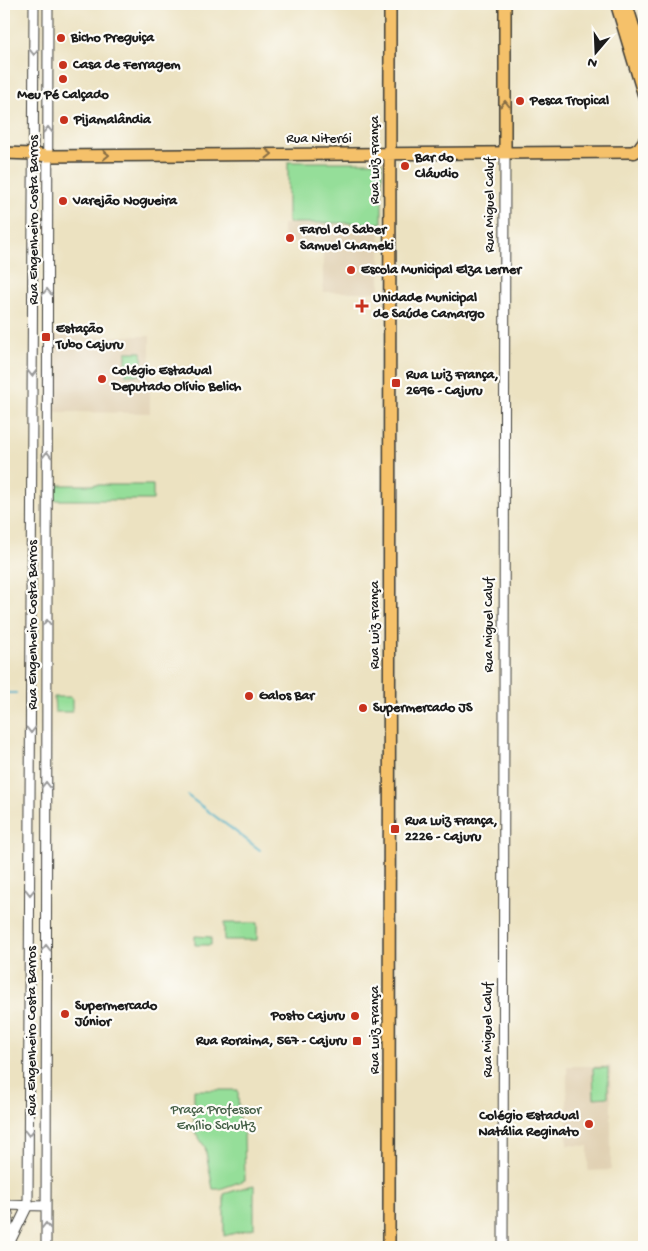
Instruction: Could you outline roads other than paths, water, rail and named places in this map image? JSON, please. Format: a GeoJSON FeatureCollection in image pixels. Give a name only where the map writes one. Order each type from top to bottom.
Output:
{"type":"FeatureCollection","features":[{"type":"Feature","properties":{"kind":"highway"},"geometry":{"type":"LineString","coordinates":[[617,4],[644,94]]}},
{"type":"Feature","properties":{"kind":"highway"},"geometry":{"type":"LineString","coordinates":[[626,4],[644,63]]}},
{"type":"Feature","properties":{"kind":"highway"},"geometry":{"type":"LineString","coordinates":[[639,154],[639,149],[644,142]]}},
{"type":"Feature","properties":{"kind":"main road","name":"Rua Luiz França"},"geometry":{"type":"LineString","coordinates":[[389,1247],[390,4]]}},
{"type":"Feature","properties":{"kind":"main road","name":"Rua Miguel Caluf"},"geometry":{"type":"LineString","coordinates":[[505,4],[505,153]]}},
{"type":"Feature","properties":{"kind":"main road","name":"Rua Niterói"},"geometry":{"type":"LineString","coordinates":[[4,154],[48,156],[390,153],[639,154]]}},
{"type":"Feature","properties":{"kind":"street","name":"Rua Engenheiro Costa Barros"},"geometry":{"type":"LineString","coordinates":[[34,4],[37,1205],[46,1247]]}},
{"type":"Feature","properties":{"kind":"street","name":"Rua Engenheiro Costa Barros"},"geometry":{"type":"LineString","coordinates":[[8,1247],[37,1205],[48,4]]}},
{"type":"Feature","properties":{"kind":"street","name":"Rua Miguel Caluf"},"geometry":{"type":"LineString","coordinates":[[503,1247],[505,153]]}},
{"type":"Feature","properties":{"kind":"street"},"geometry":{"type":"LineString","coordinates":[[4,1207],[37,1205]]}},
{"type":"Feature","properties":{"kind":"street","name":"Rua Engenheiro Costa Barros"},"geometry":{"type":"LineString","coordinates":[[4,1207],[8,1214],[8,1247]]}},
{"type":"Feature","properties":{"kind":"waterway"},"geometry":{"type":"LineString","coordinates":[[4,693],[16,693]]}},
{"type":"Feature","properties":{"kind":"waterway"},"geometry":{"type":"LineString","coordinates":[[188,796],[260,850]]}},
{"type":"Feature","properties":{"kind":"place","name":"Bicho Preguiça"},"geometry":{"type":"Point","coordinates":[61,38]}},
{"type":"Feature","properties":{"kind":"place","name":"Casa de Ferragem"},"geometry":{"type":"Point","coordinates":[63,65]}},
{"type":"Feature","properties":{"kind":"place","name":"Meu Pé Calçado"},"geometry":{"type":"Point","coordinates":[63,79]}},
{"type":"Feature","properties":{"kind":"place","name":"Pesca Tropical"},"geometry":{"type":"Point","coordinates":[520,101]}},
{"type":"Feature","properties":{"kind":"place","name":"Pijamalândia"},"geometry":{"type":"Point","coordinates":[64,120]}},
{"type":"Feature","properties":{"kind":"place","name":"Bar do Cláudio"},"geometry":{"type":"Point","coordinates":[405,166]}},
{"type":"Feature","properties":{"kind":"place","name":"Varejão Nogueira"},"geometry":{"type":"Point","coordinates":[63,201]}},
{"type":"Feature","properties":{"kind":"place","name":"Farol do Saber Samuel Chameki"},"geometry":{"type":"Point","coordinates":[290,238]}},
{"type":"Feature","properties":{"kind":"place","name":"Escola Municipal Elza Lerner"},"geometry":{"type":"Point","coordinates":[351,270]}},
{"type":"Feature","properties":{"kind":"place","name":"Unidade Municipal de Saúde Camargo"},"geometry":{"type":"Point","coordinates":[362,306]}},
{"type":"Feature","properties":{"kind":"place","name":"Estação Tubo Cajuru"},"geometry":{"type":"Point","coordinates":[46,337]}},
{"type":"Feature","properties":{"kind":"place","name":"Colégio Estadual Deputado Olívio Belich"},"geometry":{"type":"Point","coordinates":[102,379]}},
{"type":"Feature","properties":{"kind":"place","name":"Rua Luiz França, 2696 - Cajuru"},"geometry":{"type":"Point","coordinates":[396,383]}},
{"type":"Feature","properties":{"kind":"place","name":"Galos Bar"},"geometry":{"type":"Point","coordinates":[249,696]}},
{"type":"Feature","properties":{"kind":"place","name":"Supermercado JS"},"geometry":{"type":"Point","coordinates":[363,708]}},
{"type":"Feature","properties":{"kind":"place","name":"Rua Luiz França, 2226 - Cajuru"},"geometry":{"type":"Point","coordinates":[395,829]}},
{"type":"Feature","properties":{"kind":"place","name":"Supermercado Júnior"},"geometry":{"type":"Point","coordinates":[65,1014]}},
{"type":"Feature","properties":{"kind":"place","name":"Posto Cajuru"},"geometry":{"type":"Point","coordinates":[355,1016]}},
{"type":"Feature","properties":{"kind":"place","name":"Rua Roraima, 567 - Cajuru"},"geometry":{"type":"Point","coordinates":[357,1041]}},
{"type":"Feature","properties":{"kind":"place","name":"Colégio Estadual Natália Reginato"},"geometry":{"type":"Point","coordinates":[589,1124]}},
{"type":"Feature","properties":{"kind":"park label","name":"Praça Professor Emílio Schultz"},"geometry":{"type":"Point","coordinates":[216,1118]}}]}
